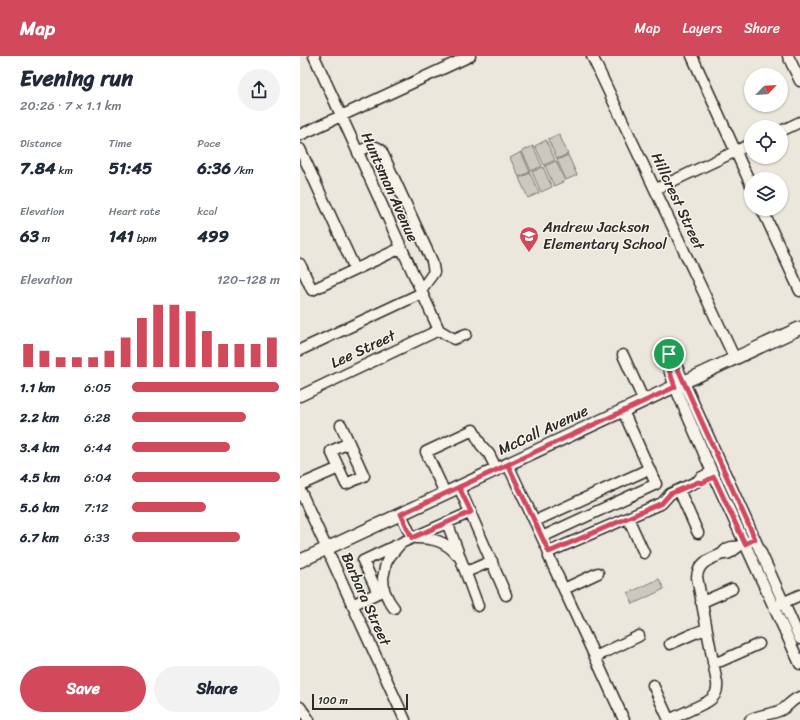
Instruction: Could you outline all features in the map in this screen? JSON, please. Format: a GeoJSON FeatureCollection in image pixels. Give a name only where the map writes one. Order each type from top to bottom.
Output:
{"type":"FeatureCollection","features":[{"type":"Feature","properties":{"kind":"main road","name":"McCall Avenue"},"geometry":{"type":"LineString","coordinates":[[300,561],[800,328]]}},
{"type":"Feature","properties":{"kind":"street","name":"Huntsman Avenue"},"geometry":{"type":"LineString","coordinates":[[314,56],[439,330]]}},
{"type":"Feature","properties":{"kind":"street"},"geometry":{"type":"LineString","coordinates":[[300,135],[468,56]]}},
{"type":"Feature","properties":{"kind":"street","name":"Hillcrest Street"},"geometry":{"type":"LineString","coordinates":[[592,56],[735,359]]}},
{"type":"Feature","properties":{"kind":"street"},"geometry":{"type":"LineString","coordinates":[[692,56],[745,172]]}},
{"type":"Feature","properties":{"kind":"street"},"geometry":{"type":"LineString","coordinates":[[788,56],[800,81]]}},
{"type":"Feature","properties":{"kind":"street"},"geometry":{"type":"LineString","coordinates":[[788,128],[800,122]]}},
{"type":"Feature","properties":{"kind":"street"},"geometry":{"type":"LineString","coordinates":[[300,350],[421,292],[434,272],[432,261],[381,150],[377,146],[372,146],[358,152]]}},
{"type":"Feature","properties":{"kind":"street"},"geometry":{"type":"LineString","coordinates":[[656,189],[744,147]]}},
{"type":"Feature","properties":{"kind":"street"},"geometry":{"type":"LineString","coordinates":[[300,149],[355,269]]}},
{"type":"Feature","properties":{"kind":"street"},"geometry":{"type":"LineString","coordinates":[[765,216],[800,291]]}},
{"type":"Feature","properties":{"kind":"street"},"geometry":{"type":"LineString","coordinates":[[300,264],[312,290],[401,248]]}},
{"type":"Feature","properties":{"kind":"street"},"geometry":{"type":"LineString","coordinates":[[439,330],[454,340],[466,334]]}},
{"type":"Feature","properties":{"kind":"street","name":"Lee Street"},"geometry":{"type":"LineString","coordinates":[[300,396],[439,330]]}},
{"type":"Feature","properties":{"kind":"street"},"geometry":{"type":"LineString","coordinates":[[623,355],[644,401]]}},
{"type":"Feature","properties":{"kind":"street"},"geometry":{"type":"LineString","coordinates":[[679,385],[723,470],[755,539],[800,664]]}},
{"type":"Feature","properties":{"kind":"street"},"geometry":{"type":"LineString","coordinates":[[679,385],[741,545],[800,639]]}},
{"type":"Feature","properties":{"kind":"street"},"geometry":{"type":"LineString","coordinates":[[542,537],[656,484],[623,411]]}},
{"type":"Feature","properties":{"kind":"street"},"geometry":{"type":"LineString","coordinates":[[341,425],[349,442],[364,476],[346,484],[331,451],[349,442]]}},
{"type":"Feature","properties":{"kind":"street"},"geometry":{"type":"LineString","coordinates":[[445,493],[426,452],[473,430],[481,445],[502,467],[534,521],[624,720]]}},
{"type":"Feature","properties":{"kind":"street"},"geometry":{"type":"LineString","coordinates":[[300,485],[339,468]]}},
{"type":"Feature","properties":{"kind":"street"},"geometry":{"type":"LineString","coordinates":[[534,521],[649,469]]}},
{"type":"Feature","properties":{"kind":"street"},"geometry":{"type":"LineString","coordinates":[[549,552],[662,503],[670,494],[698,482],[700,478],[723,470]]}},
{"type":"Feature","properties":{"kind":"street"},"geometry":{"type":"LineString","coordinates":[[459,487],[506,595]]}},
{"type":"Feature","properties":{"kind":"street","name":"Barbara Street"},"geometry":{"type":"LineString","coordinates":[[300,490],[405,720]]}},
{"type":"Feature","properties":{"kind":"street"},"geometry":{"type":"LineString","coordinates":[[679,490],[698,533]]}},
{"type":"Feature","properties":{"kind":"street"},"geometry":{"type":"LineString","coordinates":[[394,608],[381,592],[363,561],[471,512]]}},
{"type":"Feature","properties":{"kind":"street"},"geometry":{"type":"LineString","coordinates":[[401,514],[412,538]]}},
{"type":"Feature","properties":{"kind":"street"},"geometry":{"type":"LineString","coordinates":[[628,518],[644,554]]}},
{"type":"Feature","properties":{"kind":"street"},"geometry":{"type":"LineString","coordinates":[[447,522],[478,606]]}},
{"type":"Feature","properties":{"kind":"street"},"geometry":{"type":"LineString","coordinates":[[412,538],[425,538],[441,542],[454,551],[464,568]]}},
{"type":"Feature","properties":{"kind":"street"},"geometry":{"type":"LineString","coordinates":[[653,685],[669,720],[713,698],[717,688],[697,577],[699,567],[705,562],[722,554],[724,550],[732,546],[741,545],[755,539]]}},
{"type":"Feature","properties":{"kind":"street"},"geometry":{"type":"LineString","coordinates":[[381,592],[386,563],[401,543]]}},
{"type":"Feature","properties":{"kind":"street"},"geometry":{"type":"LineString","coordinates":[[464,568],[492,561]]}},
{"type":"Feature","properties":{"kind":"street"},"geometry":{"type":"LineString","coordinates":[[564,589],[598,573]]}},
{"type":"Feature","properties":{"kind":"street"},"geometry":{"type":"LineString","coordinates":[[701,602],[732,589]]}},
{"type":"Feature","properties":{"kind":"street"},"geometry":{"type":"LineString","coordinates":[[352,605],[381,592]]}},
{"type":"Feature","properties":{"kind":"street"},"geometry":{"type":"LineString","coordinates":[[779,605],[800,595]]}},
{"type":"Feature","properties":{"kind":"street"},"geometry":{"type":"LineString","coordinates":[[670,644],[706,629]]}},
{"type":"Feature","properties":{"kind":"street"},"geometry":{"type":"LineString","coordinates":[[595,657],[639,636]]}},
{"type":"Feature","properties":{"kind":"street"},"geometry":{"type":"LineString","coordinates":[[713,663],[721,661],[759,644]]}},
{"type":"Feature","properties":{"kind":"street"},"geometry":{"type":"LineString","coordinates":[[750,720],[757,716],[776,716],[799,695]]}},
{"type":"Feature","properties":{"kind":"street"},"geometry":{"type":"LineString","coordinates":[[300,707],[308,720]]}},
{"type":"Feature","properties":{"kind":"shaded area"},"geometry":{"type":"Polygon","coordinates":[[[559,134],[568,154],[557,159],[548,139],[559,134]]]}},
{"type":"Feature","properties":{"kind":"shaded area"},"geometry":{"type":"Polygon","coordinates":[[[546,140],[555,160],[544,165],[535,146],[546,140]]]}},
{"type":"Feature","properties":{"kind":"shaded area"},"geometry":{"type":"Polygon","coordinates":[[[533,146],[542,166],[531,171],[522,151],[533,146]]]}},
{"type":"Feature","properties":{"kind":"shaded area"},"geometry":{"type":"Polygon","coordinates":[[[521,152],[530,172],[519,177],[510,158],[521,152]]]}},
{"type":"Feature","properties":{"kind":"shaded area"},"geometry":{"type":"Polygon","coordinates":[[[568,155],[577,175],[566,180],[557,160],[568,155]]]}},
{"type":"Feature","properties":{"kind":"shaded area"},"geometry":{"type":"Polygon","coordinates":[[[556,161],[565,181],[554,186],[545,166],[556,161]]]}},
{"type":"Feature","properties":{"kind":"shaded area"},"geometry":{"type":"Polygon","coordinates":[[[543,167],[552,187],[541,192],[532,172],[543,167]]]}},
{"type":"Feature","properties":{"kind":"shaded area"},"geometry":{"type":"Polygon","coordinates":[[[530,173],[539,193],[528,198],[519,178],[530,173]]]}},
{"type":"Feature","properties":{"kind":"shaded area"},"geometry":{"type":"Polygon","coordinates":[[[659,579],[664,589],[633,604],[628,593],[659,579]]]}},
{"type":"Feature","properties":{"kind":"place","name":"Andrew Jackson Elementary School"},"geometry":{"type":"Point","coordinates":[529,253]}},
{"type":"Feature","properties":{"kind":"route"},"geometry":{"type":"LineString","coordinates":[[669,354],[672,356],[755,539],[745,544],[714,477],[702,483],[698,482],[670,494],[662,503],[549,552],[508,465],[459,487],[471,512],[412,538],[401,514],[445,493],[675,387],[665,358],[666,355],[669,354]]}}]}
